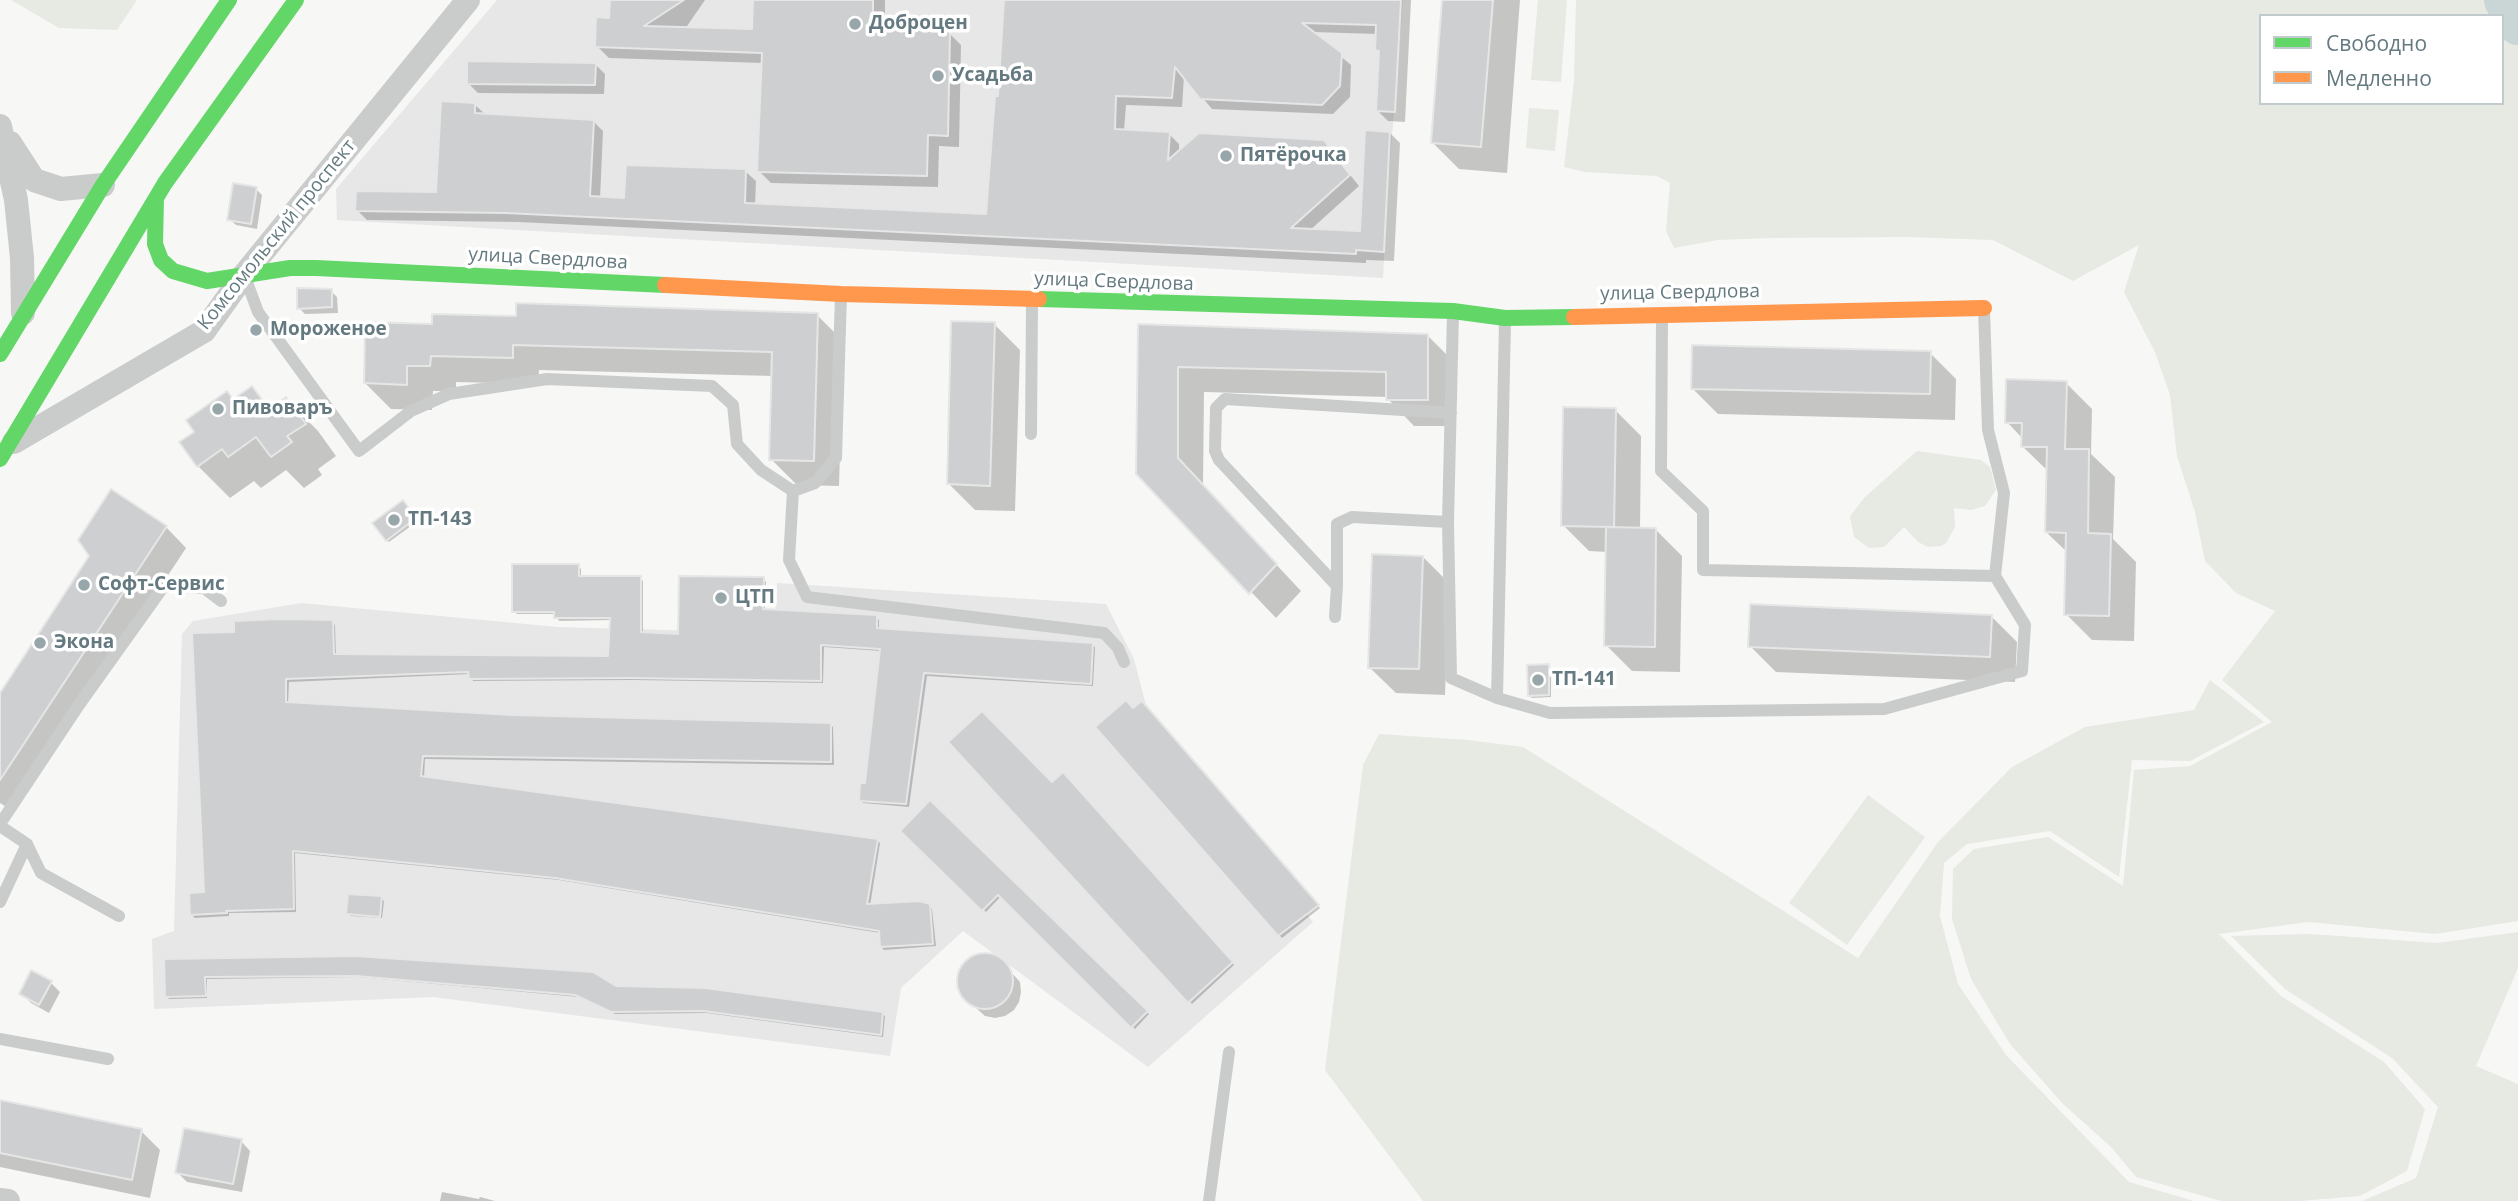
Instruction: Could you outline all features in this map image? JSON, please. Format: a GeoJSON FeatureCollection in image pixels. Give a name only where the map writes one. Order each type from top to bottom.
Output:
{"type":"FeatureCollection","features":[{"type":"Feature","properties":{"kind":"street"},"geometry":{"type":"LineString","coordinates":[[0,354],[103,185],[229,0]]}},
{"type":"Feature","properties":{"kind":"street","name":"Комсомольский проспект"},"geometry":{"type":"LineString","coordinates":[[5,452],[156,198],[296,0]]}},
{"type":"Feature","properties":{"kind":"street","name":"Комсомольский проспект"},"geometry":{"type":"LineString","coordinates":[[5,452],[204,331],[244,275],[468,0]]}},
{"type":"Feature","properties":{"kind":"street"},"geometry":{"type":"LineString","coordinates":[[23,316],[22,258],[16,200],[0,126],[34,180],[61,189],[103,185]]}},
{"type":"Feature","properties":{"kind":"street","name":"улица Свердлова"},"geometry":{"type":"LineString","coordinates":[[156,198],[155,244],[161,260],[173,271],[207,281],[290,268],[316,268],[841,294],[1453,311],[1505,318],[1984,309]]}},
{"type":"Feature","properties":{"kind":"street"},"geometry":{"type":"LineString","coordinates":[[0,1200],[8,1201]]}},
{"type":"Feature","properties":{"kind":"lane"},"geometry":{"type":"LineString","coordinates":[[244,275],[258,312],[359,451],[411,411],[449,394],[547,379],[712,386],[733,405],[737,444],[761,470],[793,491]]}},
{"type":"Feature","properties":{"kind":"lane"},"geometry":{"type":"LineString","coordinates":[[793,491],[815,483],[836,458],[841,294]]}},
{"type":"Feature","properties":{"kind":"lane"},"geometry":{"type":"LineString","coordinates":[[1031,435],[1032,300]]}},
{"type":"Feature","properties":{"kind":"lane"},"geometry":{"type":"LineString","coordinates":[[1453,311],[1448,522],[1451,678],[1497,698],[1550,713],[1884,709],[2022,671],[2025,625],[1996,576],[2004,493],[1988,430],[1984,309]]}},
{"type":"Feature","properties":{"kind":"lane"},"geometry":{"type":"LineString","coordinates":[[1662,314],[1661,471],[1703,511],[1703,570],[1996,576]]}},
{"type":"Feature","properties":{"kind":"lane"},"geometry":{"type":"LineString","coordinates":[[1497,698],[1505,318]]}},
{"type":"Feature","properties":{"kind":"lane"},"geometry":{"type":"LineString","coordinates":[[1337,586],[1219,460],[1215,451],[1216,408],[1225,399],[1451,413]]}},
{"type":"Feature","properties":{"kind":"lane"},"geometry":{"type":"LineString","coordinates":[[793,491],[789,561],[807,597],[1104,634],[1118,648],[1124,662]]}},
{"type":"Feature","properties":{"kind":"lane"},"geometry":{"type":"LineString","coordinates":[[1335,617],[1337,524],[1352,517],[1448,522]]}},
{"type":"Feature","properties":{"kind":"lane"},"geometry":{"type":"LineString","coordinates":[[119,916],[41,873],[27,844],[0,825],[79,705],[164,586],[204,588],[221,601]]}},
{"type":"Feature","properties":{"kind":"lane"},"geometry":{"type":"LineString","coordinates":[[0,902],[27,844]]}},
{"type":"Feature","properties":{"kind":"lane"},"geometry":{"type":"LineString","coordinates":[[0,1040],[108,1059]]}},
{"type":"Feature","properties":{"kind":"lane"},"geometry":{"type":"LineString","coordinates":[[1209,1201],[1229,1052]]}},
{"type":"Feature","properties":{"kind":"shaded area"},"geometry":{"type":"Polygon","coordinates":[[[11,0],[137,0],[117,30],[59,28],[11,0]]]}},
{"type":"Feature","properties":{"kind":"shaded area"},"geometry":{"type":"Polygon","coordinates":[[[497,0],[1403,0],[1383,278],[337,220],[336,189],[497,0]]]}},
{"type":"Feature","properties":{"kind":"shaded area"},"geometry":{"type":"Polygon","coordinates":[[[1538,0],[1567,0],[1561,82],[1531,80],[1538,0]]]}},
{"type":"Feature","properties":{"kind":"shaded area"},"geometry":{"type":"Polygon","coordinates":[[[1576,0],[2518,0],[2518,921],[2435,934],[2308,922],[2219,934],[2281,996],[2384,1062],[2425,1109],[2407,1171],[2360,1196],[2299,1201],[2221,1201],[2136,1177],[2111,1147],[2062,1103],[2010,1044],[1971,979],[1952,919],[1953,869],[1974,849],[2048,837],[2123,886],[2134,770],[2190,766],[2272,722],[2222,680],[2275,611],[2236,593],[2205,561],[2195,512],[2177,456],[2170,395],[2155,352],[2124,292],[2139,245],[2073,281],[1993,240],[1909,237],[1770,238],[1718,240],[1674,248],[1666,231],[1670,183],[1657,176],[1585,172],[1564,167],[1574,81],[1576,0]]]}},
{"type":"Feature","properties":{"kind":"shaded area"},"geometry":{"type":"Polygon","coordinates":[[[1529,108],[1559,110],[1555,151],[1526,148],[1529,108]]]}},
{"type":"Feature","properties":{"kind":"shaded area"},"geometry":{"type":"Polygon","coordinates":[[[1917,451],[1981,460],[1990,467],[1996,490],[1985,506],[1971,510],[1954,508],[1955,527],[1946,543],[1941,546],[1928,547],[1918,542],[1904,527],[1884,547],[1869,548],[1854,537],[1850,516],[1865,497],[1917,451]]]}},
{"type":"Feature","properties":{"kind":"shaded area"},"geometry":{"type":"Polygon","coordinates":[[[777,583],[1106,604],[1134,659],[1149,717],[1313,922],[1148,1067],[963,931],[901,988],[890,1056],[433,997],[154,1009],[152,939],[174,931],[182,634],[193,621],[301,603],[558,627],[774,633],[777,583]]]}},
{"type":"Feature","properties":{"kind":"shaded area"},"geometry":{"type":"Polygon","coordinates":[[[2210,680],[2264,722],[2190,761],[2132,760],[2119,877],[2050,831],[1967,844],[1944,863],[1940,916],[1958,984],[2006,1055],[2129,1182],[2194,1201],[1423,1201],[1325,1070],[1363,765],[1379,734],[1523,747],[1858,958],[1938,842],[2012,767],[2085,727],[2194,710],[2210,680]]]}},
{"type":"Feature","properties":{"kind":"shaded area"},"geometry":{"type":"Polygon","coordinates":[[[1868,795],[1925,837],[1847,945],[1789,903],[1868,795]]]}},
{"type":"Feature","properties":{"kind":"shaded area"},"geometry":{"type":"Polygon","coordinates":[[[2518,932],[2518,968],[2476,1066],[2518,1084],[2518,1201],[2362,1201],[2416,1178],[2438,1107],[2392,1058],[2285,989],[2231,936],[2310,934],[2437,943],[2518,932]]]}},
{"type":"Feature","properties":{"kind":"building"},"geometry":{"type":"Polygon","coordinates":[[[610,0],[684,0],[644,26],[752,29],[753,0],[873,0],[873,21],[929,22],[929,31],[950,31],[948,136],[928,135],[927,176],[757,172],[762,53],[595,47],[596,17],[609,18],[610,0]]]}},
{"type":"Feature","properties":{"kind":"building"},"geometry":{"type":"Polygon","coordinates":[[[1004,0],[1401,0],[1395,112],[1376,111],[1379,51],[1375,50],[1376,25],[1302,23],[1342,53],[1340,86],[1322,105],[1200,99],[1175,67],[1172,98],[1116,96],[1115,129],[1170,132],[1168,160],[1199,133],[1324,140],[1350,175],[1291,228],[1360,231],[1365,130],[1390,132],[1384,252],[1356,250],[1356,254],[506,213],[355,211],[356,191],[436,192],[441,101],[475,103],[475,113],[594,120],[590,196],[624,198],[626,165],[746,169],[745,203],[986,214],[1004,0]]]}},
{"type":"Feature","properties":{"kind":"building"},"geometry":{"type":"Polygon","coordinates":[[[1442,0],[1493,0],[1481,147],[1431,143],[1442,0]]]}},
{"type":"Feature","properties":{"kind":"building"},"geometry":{"type":"Polygon","coordinates":[[[467,61],[596,63],[595,85],[467,84],[467,61]]]}},
{"type":"Feature","properties":{"kind":"building"},"geometry":{"type":"Polygon","coordinates":[[[233,183],[257,187],[251,224],[227,220],[233,183]]]}},
{"type":"Feature","properties":{"kind":"building"},"geometry":{"type":"Polygon","coordinates":[[[297,288],[332,289],[332,307],[297,309],[297,288]]]}},
{"type":"Feature","properties":{"kind":"building"},"geometry":{"type":"Polygon","coordinates":[[[516,303],[818,313],[814,461],[769,460],[772,352],[513,345],[513,358],[431,356],[430,366],[407,366],[407,385],[364,383],[365,322],[432,324],[432,314],[516,316],[516,303]]]}},
{"type":"Feature","properties":{"kind":"building"},"geometry":{"type":"Polygon","coordinates":[[[951,321],[995,322],[990,486],[947,484],[951,321]]]}},
{"type":"Feature","properties":{"kind":"building"},"geometry":{"type":"Polygon","coordinates":[[[1138,324],[1428,334],[1428,400],[1386,400],[1386,372],[1178,367],[1178,458],[1277,564],[1249,594],[1136,474],[1138,324]]]}},
{"type":"Feature","properties":{"kind":"building"},"geometry":{"type":"Polygon","coordinates":[[[1692,345],[1931,351],[1930,394],[1691,389],[1692,345]]]}},
{"type":"Feature","properties":{"kind":"building"},"geometry":{"type":"Polygon","coordinates":[[[2006,379],[2067,381],[2065,449],[2089,449],[2088,533],[2111,534],[2109,616],[2064,615],[2066,533],[2045,532],[2047,447],[2021,447],[2022,423],[2005,423],[2006,379]]]}},
{"type":"Feature","properties":{"kind":"building"},"geometry":{"type":"Polygon","coordinates":[[[252,386],[269,409],[286,397],[306,424],[287,436],[292,442],[271,457],[256,437],[228,457],[222,449],[197,467],[179,442],[194,432],[186,420],[227,391],[233,399],[252,386]]]}},
{"type":"Feature","properties":{"kind":"building"},"geometry":{"type":"Polygon","coordinates":[[[1563,407],[1616,408],[1614,527],[1561,526],[1563,407]]]}},
{"type":"Feature","properties":{"kind":"building"},"geometry":{"type":"Polygon","coordinates":[[[111,489],[167,526],[0,780],[0,693],[89,556],[78,540],[111,489]]]}},
{"type":"Feature","properties":{"kind":"building","name":"ТП-143"},"geometry":{"type":"Polygon","coordinates":[[[403,500],[416,518],[386,541],[372,523],[403,500]]]}},
{"type":"Feature","properties":{"kind":"building"},"geometry":{"type":"Polygon","coordinates":[[[1606,527],[1656,528],[1655,647],[1604,646],[1606,527]]]}},
{"type":"Feature","properties":{"kind":"building"},"geometry":{"type":"Polygon","coordinates":[[[1372,554],[1423,556],[1419,669],[1368,668],[1372,554]]]}},
{"type":"Feature","properties":{"kind":"building"},"geometry":{"type":"Polygon","coordinates":[[[512,564],[579,564],[579,576],[641,576],[641,632],[678,634],[679,576],[764,577],[763,609],[877,615],[877,628],[1093,643],[1091,684],[924,673],[906,804],[859,801],[860,783],[865,783],[880,649],[821,645],[821,681],[469,679],[468,672],[286,679],[286,702],[512,715],[831,723],[831,762],[423,756],[421,776],[878,839],[867,904],[919,901],[930,904],[933,944],[880,947],[879,931],[555,878],[293,851],[294,909],[190,915],[189,893],[204,892],[192,633],[234,632],[234,621],[333,620],[334,654],[608,656],[610,618],[554,618],[554,612],[512,612],[512,564]]]}},
{"type":"Feature","properties":{"kind":"building"},"geometry":{"type":"Polygon","coordinates":[[[1750,604],[1992,615],[1990,657],[1748,647],[1750,604]]]}},
{"type":"Feature","properties":{"kind":"building","name":"ТП-141"},"geometry":{"type":"Polygon","coordinates":[[[1549,664],[1549,695],[1528,696],[1527,665],[1549,664]]]}},
{"type":"Feature","properties":{"kind":"building"},"geometry":{"type":"Polygon","coordinates":[[[1126,700],[1133,708],[1142,701],[1319,905],[1278,936],[1095,727],[1126,700]]]}},
{"type":"Feature","properties":{"kind":"building"},"geometry":{"type":"Polygon","coordinates":[[[982,711],[1052,782],[1063,772],[1233,962],[1188,1003],[948,742],[982,711]]]}},
{"type":"Feature","properties":{"kind":"building"},"geometry":{"type":"Polygon","coordinates":[[[930,800],[1148,1011],[1131,1028],[998,895],[982,911],[900,831],[930,800]]]}},
{"type":"Feature","properties":{"kind":"building"},"geometry":{"type":"Polygon","coordinates":[[[348,894],[382,896],[380,917],[346,914],[348,894]]]}},
{"type":"Feature","properties":{"kind":"building"},"geometry":{"type":"Polygon","coordinates":[[[985,953],[1005,961],[1013,981],[1005,1001],[985,1009],[965,1001],[957,981],[965,961],[985,953]]]}},
{"type":"Feature","properties":{"kind":"building"},"geometry":{"type":"Polygon","coordinates":[[[355,956],[593,972],[616,986],[705,988],[883,1012],[881,1035],[703,1011],[611,1012],[575,995],[356,976],[205,977],[206,996],[165,997],[164,959],[355,956]]]}},
{"type":"Feature","properties":{"kind":"building"},"geometry":{"type":"Polygon","coordinates":[[[31,970],[52,981],[39,1005],[19,994],[31,970]]]}},
{"type":"Feature","properties":{"kind":"building"},"geometry":{"type":"Polygon","coordinates":[[[0,1100],[142,1129],[132,1180],[0,1153],[0,1100]]]}},
{"type":"Feature","properties":{"kind":"building"},"geometry":{"type":"Polygon","coordinates":[[[184,1128],[242,1139],[233,1184],[175,1173],[184,1128]]]}},
{"type":"Feature","properties":{"kind":"waterway"},"geometry":{"type":"LineString","coordinates":[[2505,0],[2518,24]]}},
{"type":"Feature","properties":{"kind":"traffic: fast"},"geometry":{"type":"LineString","coordinates":[[0,354],[103,185],[229,0]]}},
{"type":"Feature","properties":{"kind":"traffic: fast"},"geometry":{"type":"LineString","coordinates":[[0,459],[165,183],[296,0]]}},
{"type":"Feature","properties":{"kind":"traffic: fast"},"geometry":{"type":"LineString","coordinates":[[156,198],[155,244],[161,260],[173,271],[207,281],[290,268],[316,268],[665,285]]}},
{"type":"Feature","properties":{"kind":"traffic: fast"},"geometry":{"type":"LineString","coordinates":[[1039,299],[1453,311],[1505,318],[1574,317]]}},
{"type":"Feature","properties":{"kind":"traffic: slow"},"geometry":{"type":"LineString","coordinates":[[665,285],[841,294],[1039,299]]}},
{"type":"Feature","properties":{"kind":"traffic: slow"},"geometry":{"type":"LineString","coordinates":[[1574,317],[1984,308]]}},
{"type":"Feature","properties":{"kind":"place","name":"Доброцен"},"geometry":{"type":"Point","coordinates":[855,24]}},
{"type":"Feature","properties":{"kind":"place","name":"Усадьба"},"geometry":{"type":"Point","coordinates":[938,76]}},
{"type":"Feature","properties":{"kind":"place","name":"Пятёрочка"},"geometry":{"type":"Point","coordinates":[1226,156]}},
{"type":"Feature","properties":{"kind":"place","name":"Мороженое"},"geometry":{"type":"Point","coordinates":[256,330]}},
{"type":"Feature","properties":{"kind":"place","name":"Пивоваръ"},"geometry":{"type":"Point","coordinates":[218,409]}},
{"type":"Feature","properties":{"kind":"place","name":"ТП-143"},"geometry":{"type":"Point","coordinates":[394,520]}},
{"type":"Feature","properties":{"kind":"place","name":"Софт-Сервис"},"geometry":{"type":"Point","coordinates":[84,585]}},
{"type":"Feature","properties":{"kind":"place","name":"ЦТП"},"geometry":{"type":"Point","coordinates":[721,598]}},
{"type":"Feature","properties":{"kind":"place","name":"Экона"},"geometry":{"type":"Point","coordinates":[40,643]}},
{"type":"Feature","properties":{"kind":"place","name":"ТП-141"},"geometry":{"type":"Point","coordinates":[1538,680]}}]}
